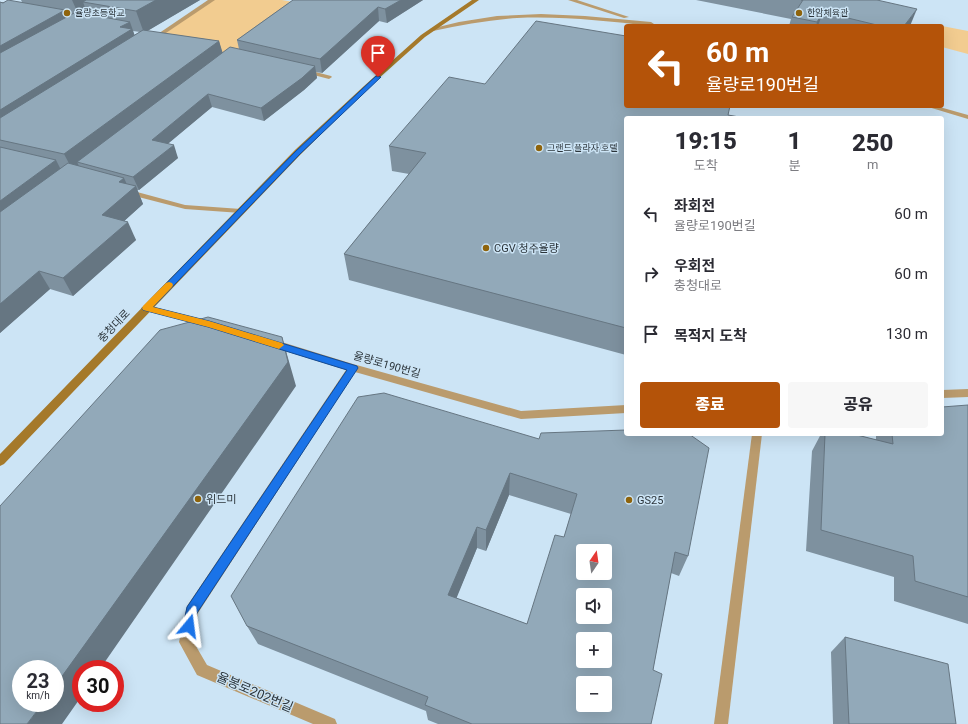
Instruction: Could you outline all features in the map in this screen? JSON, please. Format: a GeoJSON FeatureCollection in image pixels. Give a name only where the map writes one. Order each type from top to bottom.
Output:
{"type":"FeatureCollection","features":[{"type":"Feature","properties":{"kind":"main road","name":"충청대로"},"geometry":{"type":"LineString","coordinates":[[0,461],[298,152],[366,87],[423,36],[476,0]]}},
{"type":"Feature","properties":{"kind":"street"},"geometry":{"type":"LineString","coordinates":[[155,38],[212,0]]}},
{"type":"Feature","properties":{"kind":"street"},"geometry":{"type":"LineString","coordinates":[[571,0],[651,24]]}},
{"type":"Feature","properties":{"kind":"street"},"geometry":{"type":"LineString","coordinates":[[433,29],[476,20],[516,17],[606,19],[646,24]]}},
{"type":"Feature","properties":{"kind":"street"},"geometry":{"type":"LineString","coordinates":[[148,39],[155,38],[162,40]]}},
{"type":"Feature","properties":{"kind":"street"},"geometry":{"type":"LineString","coordinates":[[299,70],[328,77]]}},
{"type":"Feature","properties":{"kind":"street"},"geometry":{"type":"LineString","coordinates":[[935,108],[968,117]]}},
{"type":"Feature","properties":{"kind":"street"},"geometry":{"type":"LineString","coordinates":[[119,189],[185,207],[241,211]]}},
{"type":"Feature","properties":{"kind":"street"},"geometry":{"type":"LineString","coordinates":[[146,308],[217,326]]}},
{"type":"Feature","properties":{"kind":"street","name":"율량로190번길"},"geometry":{"type":"LineString","coordinates":[[262,340],[353,368],[521,415],[624,409]]}},
{"type":"Feature","properties":{"kind":"street","name":"율봉로202번길"},"geometry":{"type":"LineString","coordinates":[[330,724],[202,670],[186,642],[192,611],[353,368]]}},
{"type":"Feature","properties":{"kind":"street"},"geometry":{"type":"LineString","coordinates":[[944,394],[968,393]]}},
{"type":"Feature","properties":{"kind":"street"},"geometry":{"type":"LineString","coordinates":[[721,724],[758,436]]}},
{"type":"Feature","properties":{"kind":"shaded area"},"geometry":{"type":"Polygon","coordinates":[[[212,0],[282,0],[304,4],[232,55],[155,38],[212,0]]]}},
{"type":"Feature","properties":{"kind":"shaded area"},"geometry":{"type":"Polygon","coordinates":[[[944,26],[968,31],[968,54],[944,48],[944,26]]]}},
{"type":"Feature","properties":{"kind":"building"},"geometry":{"type":"Polygon","coordinates":[[[8,0],[65,10],[0,46],[0,2],[3,3],[8,0]]]}},
{"type":"Feature","properties":{"kind":"building"},"geometry":{"type":"Polygon","coordinates":[[[86,0],[156,0],[136,11],[83,2],[86,0]]]}},
{"type":"Feature","properties":{"kind":"building"},"geometry":{"type":"Polygon","coordinates":[[[293,0],[401,0],[385,9],[378,7],[320,59],[237,40],[293,0]]]}},
{"type":"Feature","properties":{"kind":"building"},"geometry":{"type":"Polygon","coordinates":[[[803,0],[877,0],[917,9],[906,24],[873,24],[823,12],[817,22],[792,17],[803,0]]]}},
{"type":"Feature","properties":{"kind":"building"},"geometry":{"type":"Polygon","coordinates":[[[76,12],[130,22],[120,27],[132,29],[0,110],[0,53],[76,12]]]}},
{"type":"Feature","properties":{"kind":"building"},"geometry":{"type":"Polygon","coordinates":[[[536,21],[624,36],[624,108],[730,108],[728,115],[734,116],[624,116],[624,327],[344,254],[426,153],[389,146],[449,77],[485,84],[536,21]]]}},
{"type":"Feature","properties":{"kind":"building"},"geometry":{"type":"Polygon","coordinates":[[[143,30],[219,41],[64,154],[0,140],[0,118],[143,30]]]}},
{"type":"Feature","properties":{"kind":"building"},"geometry":{"type":"Polygon","coordinates":[[[230,47],[315,66],[302,78],[261,108],[208,94],[152,140],[174,145],[133,177],[77,162],[230,47]]]}},
{"type":"Feature","properties":{"kind":"building"},"geometry":{"type":"Polygon","coordinates":[[[0,147],[56,160],[0,201],[0,147]]]}},
{"type":"Feature","properties":{"kind":"building"},"geometry":{"type":"Polygon","coordinates":[[[68,163],[124,178],[119,182],[136,186],[102,215],[128,222],[63,278],[39,271],[0,304],[0,212],[68,163]]]}},
{"type":"Feature","properties":{"kind":"building"},"geometry":{"type":"Polygon","coordinates":[[[208,317],[282,337],[288,362],[74,660],[72,660],[72,662],[64,673],[64,660],[12,660],[12,712],[36,712],[27,724],[0,724],[0,506],[160,330],[208,317]]]}},
{"type":"Feature","properties":{"kind":"building"},"geometry":{"type":"Polygon","coordinates":[[[384,393],[539,439],[541,433],[624,430],[624,436],[692,436],[709,448],[688,556],[675,552],[653,670],[662,674],[651,724],[472,724],[425,705],[428,697],[247,626],[231,596],[358,397],[384,393]],[[510,473],[486,530],[477,527],[448,595],[527,624],[555,535],[564,537],[577,494],[510,473]]]}},
{"type":"Feature","properties":{"kind":"building"},"geometry":{"type":"Polygon","coordinates":[[[968,405],[968,597],[915,581],[913,556],[821,530],[825,436],[861,436],[893,444],[892,436],[944,436],[944,407],[968,405]]]}},
{"type":"Feature","properties":{"kind":"building"},"geometry":{"type":"Polygon","coordinates":[[[845,637],[948,664],[956,724],[849,724],[845,637]]]}},
{"type":"Feature","properties":{"kind":"slow traffic"},"geometry":{"type":"LineString","coordinates":[[169,285],[146,308],[209,324],[279,345]]}},
{"type":"Feature","properties":{"kind":"place","name":"율량초등학교"},"geometry":{"type":"Point","coordinates":[67,13]}},
{"type":"Feature","properties":{"kind":"place","name":"한암체육관"},"geometry":{"type":"Point","coordinates":[799,13]}},
{"type":"Feature","properties":{"kind":"place","name":"그랜드 플라자 호텔"},"geometry":{"type":"Point","coordinates":[539,148]}},
{"type":"Feature","properties":{"kind":"place","name":"CGV 청주율량"},"geometry":{"type":"Point","coordinates":[486,248]}},
{"type":"Feature","properties":{"kind":"place","name":"위드미"},"geometry":{"type":"Point","coordinates":[198,499]}},
{"type":"Feature","properties":{"kind":"place","name":"GS25"},"geometry":{"type":"Point","coordinates":[629,500]}},
{"type":"Feature","properties":{"kind":"route"},"geometry":{"type":"LineString","coordinates":[[189,626],[192,611],[353,368],[209,324],[146,308],[298,152],[378,77]]}}]}
